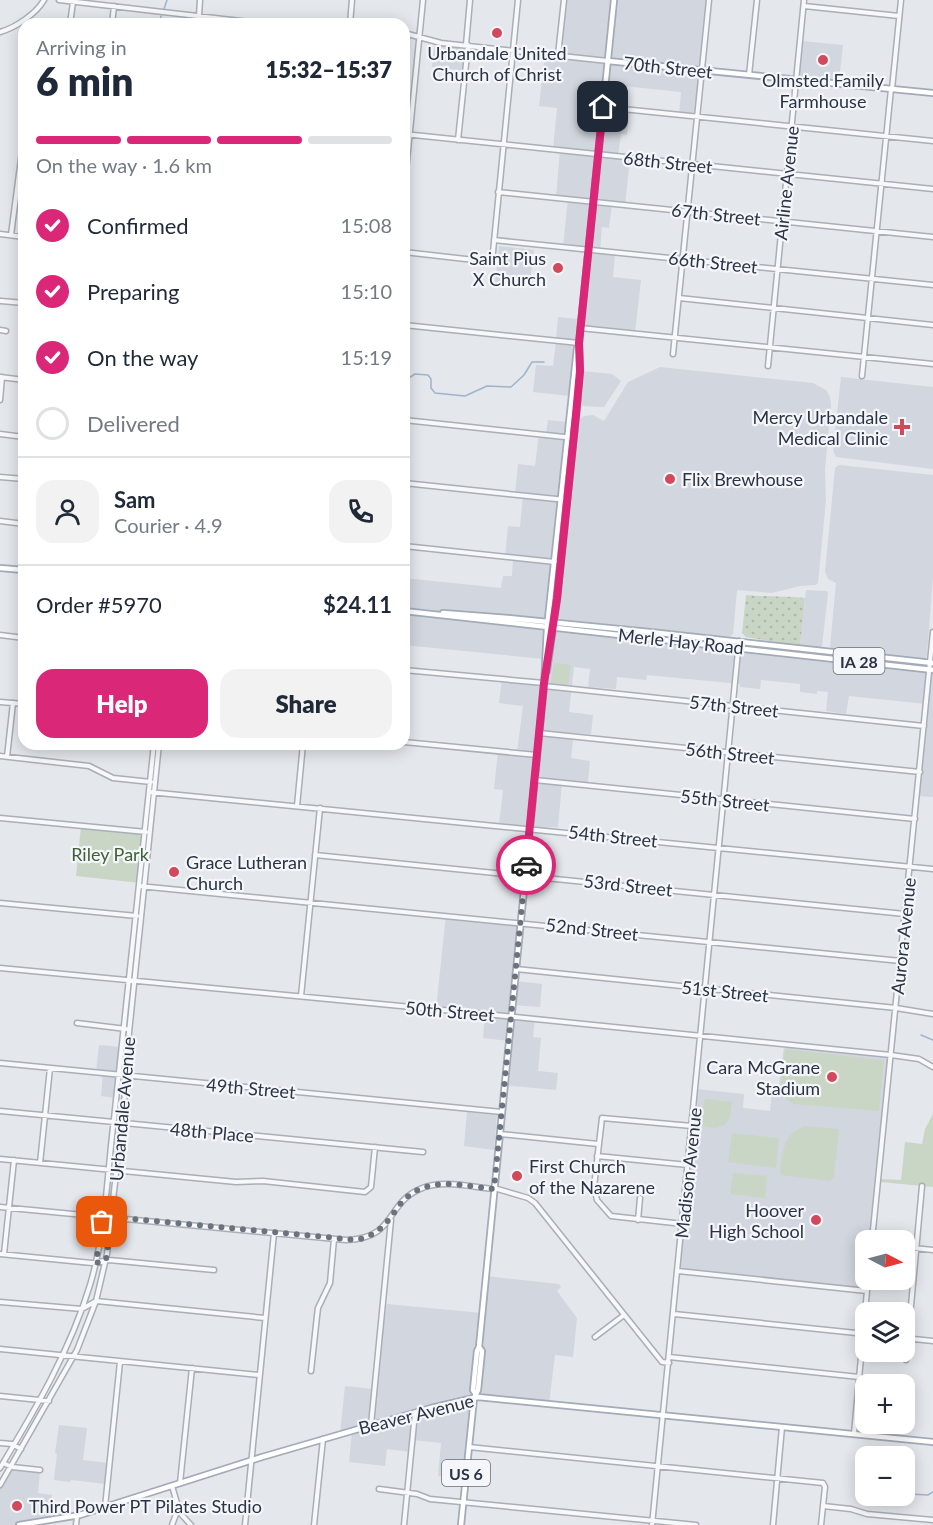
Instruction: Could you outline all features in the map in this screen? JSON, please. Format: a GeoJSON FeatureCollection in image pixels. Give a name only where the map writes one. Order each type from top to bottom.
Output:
{"type":"FeatureCollection","features":[{"type":"Feature","properties":{"kind":"main road"},"geometry":{"type":"LineString","coordinates":[[554,625],[563,500],[580,371],[580,328],[614,0]]}},
{"type":"Feature","properties":{"kind":"main road","name":"70th Street"},"geometry":{"type":"LineString","coordinates":[[608,61],[933,93]]}},
{"type":"Feature","properties":{"kind":"main road"},"geometry":{"type":"LineString","coordinates":[[547,625],[558,562]]}},
{"type":"Feature","properties":{"kind":"main road"},"geometry":{"type":"LineString","coordinates":[[0,568],[18,570]]}},
{"type":"Feature","properties":{"kind":"main road","name":"Merle Hay Road"},"geometry":{"type":"LineString","coordinates":[[410,612],[739,641],[931,663]]}},
{"type":"Feature","properties":{"kind":"main road","name":"US 6"},"geometry":{"type":"LineString","coordinates":[[461,1525],[476,1355],[479,1347],[535,780],[547,625]]}},
{"type":"Feature","properties":{"kind":"main road","name":"Merle Hay Road"},"geometry":{"type":"LineString","coordinates":[[554,625],[931,669]]}},
{"type":"Feature","properties":{"kind":"main road","name":"US 6"},"geometry":{"type":"LineString","coordinates":[[544,685],[554,625]]}},
{"type":"Feature","properties":{"kind":"main road","name":"Beaver Avenue"},"geometry":{"type":"LineString","coordinates":[[19,1525],[77,1516],[251,1460],[474,1395],[933,1442]]}},
{"type":"Feature","properties":{"kind":"street"},"geometry":{"type":"LineString","coordinates":[[25,18],[44,0]]}},
{"type":"Feature","properties":{"kind":"street"},"geometry":{"type":"LineString","coordinates":[[59,0],[217,18]]}},
{"type":"Feature","properties":{"kind":"street"},"geometry":{"type":"LineString","coordinates":[[200,0],[200,16]]}},
{"type":"Feature","properties":{"kind":"street"},"geometry":{"type":"LineString","coordinates":[[350,18],[352,0]]}},
{"type":"Feature","properties":{"kind":"street"},"geometry":{"type":"LineString","coordinates":[[410,104],[423,0]]}},
{"type":"Feature","properties":{"kind":"street"},"geometry":{"type":"LineString","coordinates":[[458,140],[470,0]]}},
{"type":"Feature","properties":{"kind":"street"},"geometry":{"type":"LineString","coordinates":[[410,253],[492,262],[518,0]]}},
{"type":"Feature","properties":{"kind":"street"},"geometry":{"type":"LineString","coordinates":[[558,55],[564,0]]}},
{"type":"Feature","properties":{"kind":"street"},"geometry":{"type":"LineString","coordinates":[[673,354],[709,0]]}},
{"type":"Feature","properties":{"kind":"street"},"geometry":{"type":"LineString","coordinates":[[749,75],[757,0]]}},
{"type":"Feature","properties":{"kind":"street","name":"Airline Avenue"},"geometry":{"type":"LineString","coordinates":[[768,366],[804,0]]}},
{"type":"Feature","properties":{"kind":"street"},"geometry":{"type":"LineString","coordinates":[[862,376],[901,0]]}},
{"type":"Feature","properties":{"kind":"street"},"geometry":{"type":"LineString","coordinates":[[71,18],[72,2]]}},
{"type":"Feature","properties":{"kind":"street"},"geometry":{"type":"LineString","coordinates":[[113,18],[114,6]]}},
{"type":"Feature","properties":{"kind":"street"},"geometry":{"type":"LineString","coordinates":[[804,6],[899,16]]}},
{"type":"Feature","properties":{"kind":"street"},"geometry":{"type":"LineString","coordinates":[[0,32],[18,23]]}},
{"type":"Feature","properties":{"kind":"street","name":"70th Street"},"geometry":{"type":"LineString","coordinates":[[410,35],[436,42],[608,61]]}},
{"type":"Feature","properties":{"kind":"street"},"geometry":{"type":"LineString","coordinates":[[603,107],[933,141]]}},
{"type":"Feature","properties":{"kind":"street","name":"68th Street"},"geometry":{"type":"LineString","coordinates":[[410,134],[933,189]]}},
{"type":"Feature","properties":{"kind":"street"},"geometry":{"type":"LineString","coordinates":[[11,236],[18,191]]}},
{"type":"Feature","properties":{"kind":"street","name":"67th Street"},"geometry":{"type":"LineString","coordinates":[[498,192],[933,237]]}},
{"type":"Feature","properties":{"kind":"street"},"geometry":{"type":"LineString","coordinates":[[0,234],[18,237]]}},
{"type":"Feature","properties":{"kind":"street","name":"66th Street"},"geometry":{"type":"LineString","coordinates":[[494,240],[933,285]]}},
{"type":"Feature","properties":{"kind":"street"},"geometry":{"type":"LineString","coordinates":[[679,298],[933,325]]}},
{"type":"Feature","properties":{"kind":"street"},"geometry":{"type":"LineString","coordinates":[[1,301],[18,302]]}},
{"type":"Feature","properties":{"kind":"street"},"geometry":{"type":"LineString","coordinates":[[410,326],[579,343]]}},
{"type":"Feature","properties":{"kind":"street"},"geometry":{"type":"LineString","coordinates":[[580,328],[933,364]]}},
{"type":"Feature","properties":{"kind":"street"},"geometry":{"type":"LineString","coordinates":[[0,330],[6,331]]}},
{"type":"Feature","properties":{"kind":"street"},"geometry":{"type":"LineString","coordinates":[[0,400],[1,377],[18,379]]}},
{"type":"Feature","properties":{"kind":"street"},"geometry":{"type":"LineString","coordinates":[[410,421],[571,437]]}},
{"type":"Feature","properties":{"kind":"street"},"geometry":{"type":"LineString","coordinates":[[0,434],[18,436]]}},
{"type":"Feature","properties":{"kind":"street"},"geometry":{"type":"LineString","coordinates":[[0,477],[18,478]]}},
{"type":"Feature","properties":{"kind":"street"},"geometry":{"type":"LineString","coordinates":[[410,484],[563,500]]}},
{"type":"Feature","properties":{"kind":"street"},"geometry":{"type":"LineString","coordinates":[[0,521],[18,523]]}},
{"type":"Feature","properties":{"kind":"street"},"geometry":{"type":"LineString","coordinates":[[410,547],[558,562]]}},
{"type":"Feature","properties":{"kind":"street","name":"Aurora Avenue"},"geometry":{"type":"LineString","coordinates":[[873,1230],[933,632]]}},
{"type":"Feature","properties":{"kind":"street"},"geometry":{"type":"LineString","coordinates":[[0,635],[18,637]]}},
{"type":"Feature","properties":{"kind":"street","name":"Madison Avenue"},"geometry":{"type":"LineString","coordinates":[[653,1523],[739,641]]}},
{"type":"Feature","properties":{"kind":"street","name":"57th Street"},"geometry":{"type":"LineString","coordinates":[[410,671],[924,726]]}},
{"type":"Feature","properties":{"kind":"street"},"geometry":{"type":"LineString","coordinates":[[0,702],[18,703]]}},
{"type":"Feature","properties":{"kind":"street"},"geometry":{"type":"LineString","coordinates":[[6,757],[13,703]]}},
{"type":"Feature","properties":{"kind":"street","name":"56th Street"},"geometry":{"type":"LineString","coordinates":[[539,733],[920,772]]}},
{"type":"Feature","properties":{"kind":"street"},"geometry":{"type":"LineString","coordinates":[[410,743],[537,754]]}},
{"type":"Feature","properties":{"kind":"street","name":"Urbandale Avenue"},"geometry":{"type":"LineString","coordinates":[[0,1468],[63,1356],[82,1309],[96,1263],[127,1029],[154,750]]}},
{"type":"Feature","properties":{"kind":"street","name":"Urbandale Avenue"},"geometry":{"type":"LineString","coordinates":[[152,782],[158,750]]}},
{"type":"Feature","properties":{"kind":"street"},"geometry":{"type":"LineString","coordinates":[[297,806],[302,750]]}},
{"type":"Feature","properties":{"kind":"street"},"geometry":{"type":"LineString","coordinates":[[0,756],[89,765],[113,778],[152,782]]}},
{"type":"Feature","properties":{"kind":"street","name":"55th Street"},"geometry":{"type":"LineString","coordinates":[[535,780],[915,819]]}},
{"type":"Feature","properties":{"kind":"street","name":"54th Street"},"geometry":{"type":"LineString","coordinates":[[151,792],[933,869]]}},
{"type":"Feature","properties":{"kind":"street"},"geometry":{"type":"LineString","coordinates":[[301,996],[320,808]]}},
{"type":"Feature","properties":{"kind":"street"},"geometry":{"type":"LineString","coordinates":[[0,818],[147,832]]}},
{"type":"Feature","properties":{"kind":"street","name":"53rd Street"},"geometry":{"type":"LineString","coordinates":[[315,855],[905,914]]}},
{"type":"Feature","properties":{"kind":"street","name":"52nd Street"},"geometry":{"type":"LineString","coordinates":[[142,886],[901,961]]}},
{"type":"Feature","properties":{"kind":"street"},"geometry":{"type":"LineString","coordinates":[[0,903],[139,916]]}},
{"type":"Feature","properties":{"kind":"street","name":"50th Street"},"geometry":{"type":"LineString","coordinates":[[0,968],[511,1016],[891,1055],[919,1059],[933,1068]]}},
{"type":"Feature","properties":{"kind":"street","name":"51st Street"},"geometry":{"type":"LineString","coordinates":[[516,969],[896,1008],[933,1014]]}},
{"type":"Feature","properties":{"kind":"street"},"geometry":{"type":"LineString","coordinates":[[77,1023],[127,1029]]}},
{"type":"Feature","properties":{"kind":"street","name":"Urbandale Avenue"},"geometry":{"type":"LineString","coordinates":[[0,1485],[73,1357],[96,1301],[106,1260],[112,1217],[127,1075],[127,1029]]}},
{"type":"Feature","properties":{"kind":"street","name":"49th Street"},"geometry":{"type":"LineString","coordinates":[[0,1063],[502,1112]]}},
{"type":"Feature","properties":{"kind":"street"},"geometry":{"type":"LineString","coordinates":[[40,1162],[50,1068]]}},
{"type":"Feature","properties":{"kind":"street","name":"48th Place"},"geometry":{"type":"LineString","coordinates":[[0,1111],[423,1152]]}},
{"type":"Feature","properties":{"kind":"street"},"geometry":{"type":"LineString","coordinates":[[682,1224],[611,1216],[597,1200],[594,1187],[600,1120],[604,1117],[692,1126]]}},
{"type":"Feature","properties":{"kind":"street"},"geometry":{"type":"LineString","coordinates":[[500,1134],[598,1144]]}},
{"type":"Feature","properties":{"kind":"street"},"geometry":{"type":"LineString","coordinates":[[0,1159],[365,1192],[371,1187],[375,1148]]}},
{"type":"Feature","properties":{"kind":"street"},"geometry":{"type":"LineString","coordinates":[[597,1156],[688,1165]]}},
{"type":"Feature","properties":{"kind":"street"},"geometry":{"type":"LineString","coordinates":[[14,1160],[2,1254],[96,1263],[106,1260],[214,1270]]}},
{"type":"Feature","properties":{"kind":"street"},"geometry":{"type":"LineString","coordinates":[[0,1206],[357,1240],[380,1230],[404,1200],[422,1188],[438,1185],[494,1188],[528,1198],[535,1203],[660,1360],[669,1363]]}},
{"type":"Feature","properties":{"kind":"street"},"geometry":{"type":"LineString","coordinates":[[910,1302],[922,1186]]}},
{"type":"Feature","properties":{"kind":"street"},"geometry":{"type":"LineString","coordinates":[[638,1220],[640,1198]]}},
{"type":"Feature","properties":{"kind":"street"},"geometry":{"type":"LineString","coordinates":[[371,1425],[391,1219]]}},
{"type":"Feature","properties":{"kind":"street"},"geometry":{"type":"LineString","coordinates":[[380,1230],[390,1234]]}},
{"type":"Feature","properties":{"kind":"street"},"geometry":{"type":"LineString","coordinates":[[244,1525],[274,1233]]}},
{"type":"Feature","properties":{"kind":"street"},"geometry":{"type":"LineString","coordinates":[[311,1371],[318,1308],[330,1283],[334,1239]]}},
{"type":"Feature","properties":{"kind":"street"},"geometry":{"type":"LineString","coordinates":[[916,1248],[933,1250]]}},
{"type":"Feature","properties":{"kind":"street"},"geometry":{"type":"LineString","coordinates":[[678,1271],[867,1291],[866,1302]]}},
{"type":"Feature","properties":{"kind":"street"},"geometry":{"type":"LineString","coordinates":[[0,1302],[82,1309],[96,1301],[265,1318]]}},
{"type":"Feature","properties":{"kind":"street"},"geometry":{"type":"LineString","coordinates":[[674,1314],[855,1333]]}},
{"type":"Feature","properties":{"kind":"street"},"geometry":{"type":"LineString","coordinates":[[595,1337],[624,1315]]}},
{"type":"Feature","properties":{"kind":"street"},"geometry":{"type":"LineString","coordinates":[[915,1339],[933,1341]]}},
{"type":"Feature","properties":{"kind":"street"},"geometry":{"type":"LineString","coordinates":[[0,1349],[259,1375]]}},
{"type":"Feature","properties":{"kind":"street"},"geometry":{"type":"LineString","coordinates":[[669,1357],[855,1377]]}},
{"type":"Feature","properties":{"kind":"street"},"geometry":{"type":"LineString","coordinates":[[105,1507],[120,1361]]}},
{"type":"Feature","properties":{"kind":"street"},"geometry":{"type":"LineString","coordinates":[[180,1483],[192,1368]]}},
{"type":"Feature","properties":{"kind":"street"},"geometry":{"type":"LineString","coordinates":[[0,1396],[49,1401]]}},
{"type":"Feature","properties":{"kind":"street"},"geometry":{"type":"LineString","coordinates":[[404,1525],[416,1413]]}},
{"type":"Feature","properties":{"kind":"street"},"geometry":{"type":"LineString","coordinates":[[854,1434],[855,1423]]}},
{"type":"Feature","properties":{"kind":"street"},"geometry":{"type":"LineString","coordinates":[[773,1525],[782,1427]]}},
{"type":"Feature","properties":{"kind":"street"},"geometry":{"type":"LineString","coordinates":[[314,1525],[323,1439]]}},
{"type":"Feature","properties":{"kind":"street"},"geometry":{"type":"LineString","coordinates":[[0,1443],[14,1445],[21,1449]]}},
{"type":"Feature","properties":{"kind":"street"},"geometry":{"type":"LineString","coordinates":[[469,1447],[824,1484],[821,1525]]}},
{"type":"Feature","properties":{"kind":"street"},"geometry":{"type":"LineString","coordinates":[[3,1463],[10,1467],[40,1470]]}},
{"type":"Feature","properties":{"kind":"street"},"geometry":{"type":"LineString","coordinates":[[172,1486],[178,1509],[191,1525]]}},
{"type":"Feature","properties":{"kind":"street"},"geometry":{"type":"LineString","coordinates":[[379,1489],[407,1492],[430,1499],[653,1523],[696,1525]]}},
{"type":"Feature","properties":{"kind":"street"},"geometry":{"type":"LineString","coordinates":[[823,1506],[851,1509],[867,1514],[933,1520]]}},
{"type":"Feature","properties":{"kind":"street"},"geometry":{"type":"LineString","coordinates":[[172,1525],[178,1509]]}},
{"type":"Feature","properties":{"kind":"street"},"geometry":{"type":"LineString","coordinates":[[76,1525],[77,1516]]}},
{"type":"Feature","properties":{"kind":"shaded area"},"geometry":{"type":"Polygon","coordinates":[[[564,0],[709,0],[697,117],[679,115],[681,92],[624,86],[621,109],[630,110],[627,135],[621,134],[618,156],[630,158],[625,205],[612,204],[609,228],[602,227],[600,251],[563,247],[568,199],[556,197],[560,151],[553,150],[557,108],[539,106],[545,54],[557,55],[564,0]]]}},
{"type":"Feature","properties":{"kind":"shaded area"},"geometry":{"type":"Polygon","coordinates":[[[802,41],[843,45],[839,81],[799,77],[802,41]]]}},
{"type":"Feature","properties":{"kind":"shaded area"},"geometry":{"type":"Polygon","coordinates":[[[435,42],[468,45],[466,71],[432,67],[435,42]]]}},
{"type":"Feature","properties":{"kind":"shaded area"},"geometry":{"type":"Polygon","coordinates":[[[499,246],[534,250],[530,281],[514,279],[513,284],[495,282],[499,246]]]}},
{"type":"Feature","properties":{"kind":"shaded area"},"geometry":{"type":"Polygon","coordinates":[[[592,253],[615,254],[613,277],[641,280],[635,332],[587,327],[585,324],[592,253]]]}},
{"type":"Feature","properties":{"kind":"shaded area"},"geometry":{"type":"Polygon","coordinates":[[[558,317],[578,319],[575,340],[556,339],[558,317]]]}},
{"type":"Feature","properties":{"kind":"shaded area"},"geometry":{"type":"Polygon","coordinates":[[[556,342],[575,346],[570,396],[533,392],[536,365],[553,366],[556,342]]]}},
{"type":"Feature","properties":{"kind":"shaded area"},"geometry":{"type":"Polygon","coordinates":[[[660,367],[813,383],[826,390],[830,397],[825,469],[826,500],[818,583],[772,593],[737,590],[733,634],[729,637],[557,617],[572,462],[580,419],[593,415],[604,421],[628,382],[660,367]]]}},
{"type":"Feature","properties":{"kind":"shaded area"},"geometry":{"type":"Polygon","coordinates":[[[582,371],[612,374],[621,381],[604,407],[583,406],[580,403],[582,371]]]}},
{"type":"Feature","properties":{"kind":"shaded area"},"geometry":{"type":"Polygon","coordinates":[[[841,377],[933,387],[933,469],[836,457],[833,450],[841,377]]]}},
{"type":"Feature","properties":{"kind":"shaded area"},"geometry":{"type":"Polygon","coordinates":[[[548,420],[567,422],[548,622],[446,613],[547,628],[544,659],[410,646],[410,579],[501,588],[503,576],[512,576],[513,558],[505,557],[508,526],[520,527],[523,495],[515,494],[518,464],[535,466],[539,434],[546,434],[548,420]]]}},
{"type":"Feature","properties":{"kind":"shaded area"},"geometry":{"type":"Polygon","coordinates":[[[839,465],[933,475],[933,577],[925,659],[830,647],[836,583],[828,579],[825,572],[835,468],[839,465]]]}},
{"type":"Feature","properties":{"kind":"shaded area"},"geometry":{"type":"Polygon","coordinates":[[[806,590],[827,591],[828,593],[822,646],[819,648],[800,646],[806,590]]]}},
{"type":"Feature","properties":{"kind":"shaded area"},"geometry":{"type":"Polygon","coordinates":[[[553,628],[933,670],[933,797],[917,796],[926,704],[849,696],[846,714],[826,711],[828,692],[817,691],[817,694],[800,692],[800,684],[761,680],[760,689],[740,687],[740,684],[647,675],[646,680],[617,677],[616,689],[588,687],[590,669],[574,667],[569,712],[593,715],[591,734],[574,733],[571,758],[590,761],[588,782],[580,785],[562,783],[558,827],[530,828],[499,825],[503,790],[494,789],[498,751],[517,752],[523,706],[499,703],[502,679],[544,683],[553,628]]]}},
{"type":"Feature","properties":{"kind":"shaded area"},"geometry":{"type":"Polygon","coordinates":[[[446,915],[521,922],[515,981],[542,984],[540,1007],[513,1005],[511,1016],[535,1019],[533,1037],[541,1038],[538,1071],[558,1073],[556,1090],[504,1085],[509,1041],[483,1038],[485,1014],[436,1009],[446,915]]]}},
{"type":"Feature","properties":{"kind":"shaded area"},"geometry":{"type":"Polygon","coordinates":[[[99,1045],[123,1047],[116,1098],[101,1096],[103,1073],[96,1072],[99,1045]]]}},
{"type":"Feature","properties":{"kind":"shaded area"},"geometry":{"type":"Polygon","coordinates":[[[784,1047],[885,1057],[891,1055],[873,1230],[855,1230],[855,1290],[678,1271],[696,1089],[744,1094],[743,1108],[770,1111],[772,1092],[778,1092],[784,1047]]]}},
{"type":"Feature","properties":{"kind":"shaded area"},"geometry":{"type":"Polygon","coordinates":[[[467,1112],[497,1115],[494,1150],[464,1146],[467,1112]]]}},
{"type":"Feature","properties":{"kind":"shaded area"},"geometry":{"type":"Polygon","coordinates":[[[486,1276],[559,1284],[561,1287],[557,1291],[577,1318],[573,1357],[555,1355],[549,1404],[474,1398],[465,1479],[438,1476],[441,1443],[413,1440],[411,1452],[387,1449],[385,1466],[349,1462],[352,1431],[340,1434],[345,1386],[374,1389],[387,1304],[482,1313],[486,1276]]]}},
{"type":"Feature","properties":{"kind":"shaded area"},"geometry":{"type":"Polygon","coordinates":[[[59,1425],[87,1428],[83,1460],[108,1463],[106,1484],[54,1480],[59,1425]]]}},
{"type":"Feature","properties":{"kind":"shaded area"},"geometry":{"type":"Polygon","coordinates":[[[11,1467],[40,1470],[38,1493],[52,1495],[50,1520],[40,1522],[40,1525],[0,1525],[0,1485],[11,1467]]]}},
{"type":"Feature","properties":{"kind":"green space"},"geometry":{"type":"Polygon","coordinates":[[[746,595],[805,598],[800,646],[746,637],[742,633],[746,595]]]}},
{"type":"Feature","properties":{"kind":"green space"},"geometry":{"type":"Polygon","coordinates":[[[554,663],[571,665],[568,685],[551,683],[554,663]]]}},
{"type":"Feature","properties":{"kind":"green space","name":"Riley Park"},"geometry":{"type":"Polygon","coordinates":[[[81,826],[145,832],[140,883],[76,876],[81,826]]]}},
{"type":"Feature","properties":{"kind":"green space","name":"Cara McGrane Stadium"},"geometry":{"type":"Polygon","coordinates":[[[785,1049],[884,1060],[879,1111],[793,1104],[780,1094],[785,1049]]]}},
{"type":"Feature","properties":{"kind":"green space"},"geometry":{"type":"Polygon","coordinates":[[[706,1099],[732,1102],[730,1117],[726,1124],[716,1128],[702,1126],[706,1099]]]}},
{"type":"Feature","properties":{"kind":"green space"},"geometry":{"type":"Polygon","coordinates":[[[933,1114],[933,1187],[880,1182],[881,1179],[901,1180],[905,1142],[922,1144],[925,1129],[933,1114]]]}},
{"type":"Feature","properties":{"kind":"green space"},"geometry":{"type":"Polygon","coordinates":[[[805,1126],[839,1129],[834,1177],[830,1181],[780,1175],[783,1152],[788,1140],[792,1134],[805,1126]]]}},
{"type":"Feature","properties":{"kind":"green space"},"geometry":{"type":"Polygon","coordinates":[[[732,1133],[779,1138],[776,1168],[728,1162],[732,1133]]]}},
{"type":"Feature","properties":{"kind":"green space"},"geometry":{"type":"Polygon","coordinates":[[[733,1173],[767,1176],[765,1198],[730,1194],[733,1173]]]}},
{"type":"Feature","properties":{"kind":"waterway"},"geometry":{"type":"LineString","coordinates":[[164,9],[167,0]]}},
{"type":"Feature","properties":{"kind":"waterway"},"geometry":{"type":"LineString","coordinates":[[410,377],[415,374],[428,375],[431,379],[431,388],[435,393],[465,396],[487,386],[511,387],[524,375],[532,362],[544,362]]}},
{"type":"Feature","properties":{"kind":"waterway"},"geometry":{"type":"LineString","coordinates":[[921,1035],[933,1040]]}},
{"type":"Feature","properties":{"kind":"waterway"},"geometry":{"type":"LineString","coordinates":[[915,1494],[928,1495],[933,1492]]}},
{"type":"Feature","properties":{"kind":"way so far"},"geometry":{"type":"LineString","coordinates":[[102,1222],[96,1263],[106,1260],[112,1217],[357,1240],[380,1230],[391,1219],[400,1204],[412,1193],[422,1188],[438,1185],[494,1189],[526,865]]}},
{"type":"Feature","properties":{"kind":"place","name":"Urbandale United Church of Christ"},"geometry":{"type":"Point","coordinates":[497,33]}},
{"type":"Feature","properties":{"kind":"place","name":"Olmsted Family Farmhouse"},"geometry":{"type":"Point","coordinates":[823,60]}},
{"type":"Feature","properties":{"kind":"place","name":"Saint Pius X Church"},"geometry":{"type":"Point","coordinates":[558,268]}},
{"type":"Feature","properties":{"kind":"place","name":"Mercy Urbandale Medical Clinic"},"geometry":{"type":"Point","coordinates":[902,427]}},
{"type":"Feature","properties":{"kind":"place","name":"Flix Brewhouse"},"geometry":{"type":"Point","coordinates":[670,479]}},
{"type":"Feature","properties":{"kind":"place","name":"Grace Lutheran Church"},"geometry":{"type":"Point","coordinates":[174,872]}},
{"type":"Feature","properties":{"kind":"place","name":"Cara McGrane Stadium"},"geometry":{"type":"Point","coordinates":[832,1077]}},
{"type":"Feature","properties":{"kind":"place","name":"First Church of the Nazarene"},"geometry":{"type":"Point","coordinates":[517,1176]}},
{"type":"Feature","properties":{"kind":"place","name":"Hoover High School"},"geometry":{"type":"Point","coordinates":[816,1220]}},
{"type":"Feature","properties":{"kind":"place","name":"Third Power PT Pilates Studio"},"geometry":{"type":"Point","coordinates":[17,1506]}},
{"type":"Feature","properties":{"kind":"route"},"geometry":{"type":"LineString","coordinates":[[526,865],[544,683],[557,599],[576,415],[580,371],[579,343],[603,107]]}}]}
